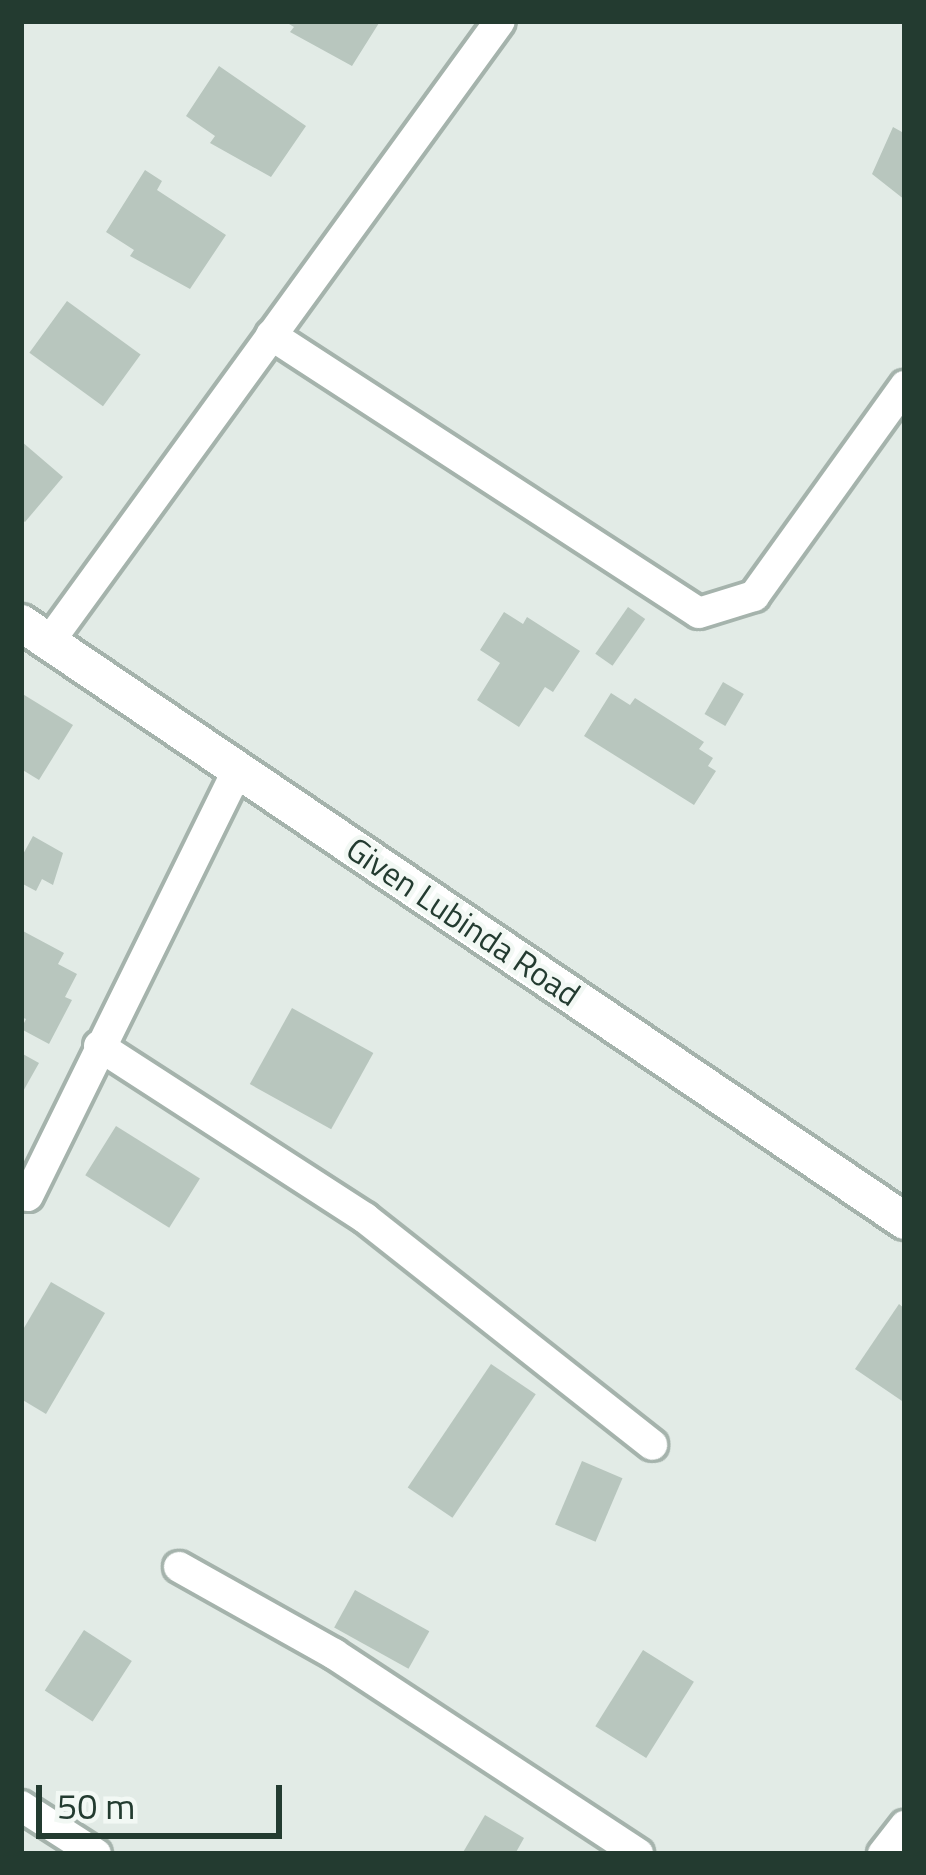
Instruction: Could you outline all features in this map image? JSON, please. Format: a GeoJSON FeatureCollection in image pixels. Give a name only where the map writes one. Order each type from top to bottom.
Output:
{"type":"FeatureCollection","features":[{"type":"Feature","properties":{"kind":"street"},"geometry":{"type":"LineString","coordinates":[[35,633],[271,335],[500,21]]}},
{"type":"Feature","properties":{"kind":"street"},"geometry":{"type":"LineString","coordinates":[[271,335],[699,613],[754,596],[905,386]]}},
{"type":"Feature","properties":{"kind":"street","name":"Given Lubinda Road"},"geometry":{"type":"LineString","coordinates":[[35,633],[905,1221]]}},
{"type":"Feature","properties":{"kind":"street"},"geometry":{"type":"LineString","coordinates":[[28,1196],[238,770]]}},
{"type":"Feature","properties":{"kind":"street"},"geometry":{"type":"LineString","coordinates":[[99,1046],[365,1218],[652,1445]]}},
{"type":"Feature","properties":{"kind":"street"},"geometry":{"type":"LineString","coordinates":[[179,1567],[334,1654],[638,1854]]}},
{"type":"Feature","properties":{"kind":"street"},"geometry":{"type":"LineString","coordinates":[[21,1806],[96,1854]]}},
{"type":"Feature","properties":{"kind":"street"},"geometry":{"type":"LineString","coordinates":[[884,1854],[905,1826]]}},
{"type":"Feature","properties":{"kind":"building"},"geometry":{"type":"Polygon","coordinates":[[[284,21],[379,23],[352,66],[290,32],[294,27],[284,21]]]}},
{"type":"Feature","properties":{"kind":"building"},"geometry":{"type":"Polygon","coordinates":[[[219,66],[306,126],[271,177],[210,143],[215,136],[186,116],[219,66]]]}},
{"type":"Feature","properties":{"kind":"building"},"geometry":{"type":"Polygon","coordinates":[[[905,126],[905,200],[872,174],[893,127],[902,132],[905,126]]]}},
{"type":"Feature","properties":{"kind":"building"},"geometry":{"type":"Polygon","coordinates":[[[145,170],[162,181],[157,190],[226,235],[190,289],[130,256],[134,250],[106,232],[145,170]]]}},
{"type":"Feature","properties":{"kind":"building"},"geometry":{"type":"Polygon","coordinates":[[[67,301],[141,354],[103,406],[29,353],[67,301]]]}},
{"type":"Feature","properties":{"kind":"building"},"geometry":{"type":"Polygon","coordinates":[[[21,441],[63,477],[25,522],[21,519],[21,441]]]}},
{"type":"Feature","properties":{"kind":"building"},"geometry":{"type":"Polygon","coordinates":[[[628,607],[645,619],[613,666],[595,654],[628,607]]]}},
{"type":"Feature","properties":{"kind":"building"},"geometry":{"type":"Polygon","coordinates":[[[504,612],[523,624],[527,617],[580,651],[553,692],[545,687],[519,727],[477,700],[500,663],[480,650],[504,612]]]}},
{"type":"Feature","properties":{"kind":"building"},"geometry":{"type":"Polygon","coordinates":[[[723,682],[744,694],[725,726],[704,714],[723,682]]]}},
{"type":"Feature","properties":{"kind":"building"},"geometry":{"type":"Polygon","coordinates":[[[21,693],[73,725],[39,780],[21,769],[21,693]]]}},
{"type":"Feature","properties":{"kind":"building"},"geometry":{"type":"Polygon","coordinates":[[[611,693],[630,705],[635,698],[704,742],[699,749],[713,758],[708,766],[716,771],[694,805],[584,736],[611,693]]]}},
{"type":"Feature","properties":{"kind":"building"},"geometry":{"type":"Polygon","coordinates":[[[33,836],[63,853],[53,885],[42,879],[36,891],[21,883],[21,858],[33,836]]]}},
{"type":"Feature","properties":{"kind":"building"},"geometry":{"type":"Polygon","coordinates":[[[21,930],[64,953],[58,964],[77,974],[65,997],[72,1000],[49,1044],[21,1029],[26,1019],[21,1017],[21,930]]]}},
{"type":"Feature","properties":{"kind":"building"},"geometry":{"type":"Polygon","coordinates":[[[292,1008],[373,1053],[331,1129],[250,1084],[292,1008]]]}},
{"type":"Feature","properties":{"kind":"building"},"geometry":{"type":"Polygon","coordinates":[[[21,1053],[39,1063],[21,1095],[21,1053]]]}},
{"type":"Feature","properties":{"kind":"building"},"geometry":{"type":"Polygon","coordinates":[[[116,1126],[200,1178],[169,1228],[85,1175],[116,1126]]]}},
{"type":"Feature","properties":{"kind":"building"},"geometry":{"type":"Polygon","coordinates":[[[51,1282],[105,1313],[46,1414],[21,1399],[21,1333],[51,1282]]]}},
{"type":"Feature","properties":{"kind":"building"},"geometry":{"type":"Polygon","coordinates":[[[899,1304],[905,1309],[905,1403],[855,1369],[899,1304]]]}},
{"type":"Feature","properties":{"kind":"building"},"geometry":{"type":"Polygon","coordinates":[[[491,1364],[536,1394],[452,1518],[408,1488],[491,1364]]]}},
{"type":"Feature","properties":{"kind":"building"},"geometry":{"type":"Polygon","coordinates":[[[582,1461],[623,1478],[596,1542],[555,1525],[582,1461]]]}},
{"type":"Feature","properties":{"kind":"building"},"geometry":{"type":"Polygon","coordinates":[[[355,1590],[429,1631],[408,1669],[334,1628],[355,1590]]]}},
{"type":"Feature","properties":{"kind":"building"},"geometry":{"type":"Polygon","coordinates":[[[84,1630],[132,1661],[93,1721],[45,1690],[84,1630]]]}},
{"type":"Feature","properties":{"kind":"building"},"geometry":{"type":"Polygon","coordinates":[[[643,1650],[694,1682],[646,1758],[595,1726],[643,1650]]]}},
{"type":"Feature","properties":{"kind":"building"},"geometry":{"type":"Polygon","coordinates":[[[485,1815],[524,1838],[515,1854],[462,1854],[485,1815]]]}}]}
